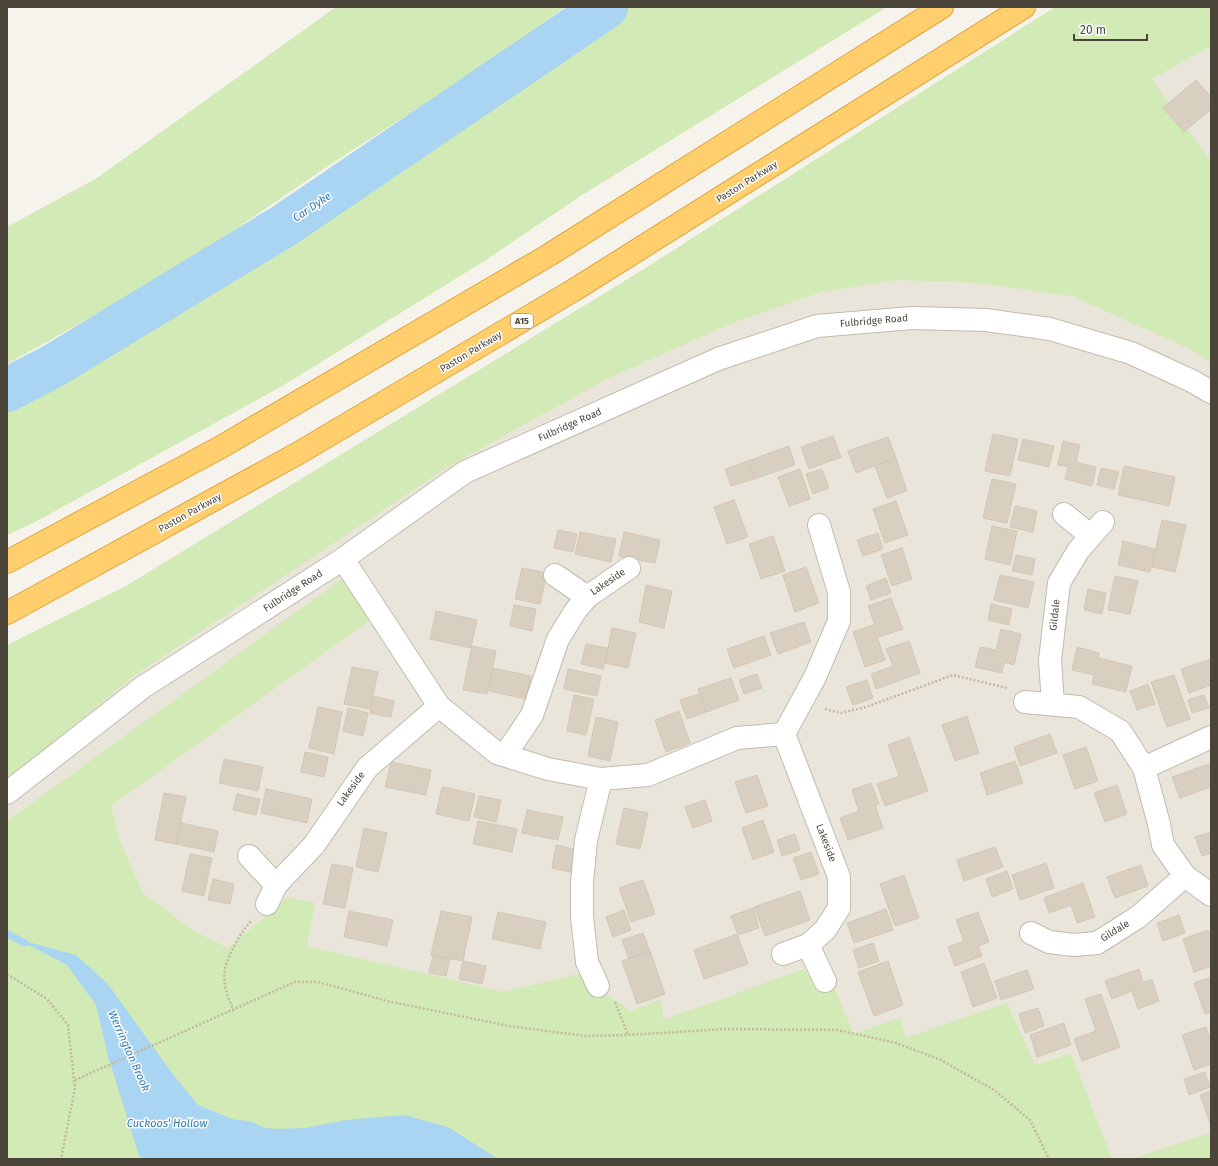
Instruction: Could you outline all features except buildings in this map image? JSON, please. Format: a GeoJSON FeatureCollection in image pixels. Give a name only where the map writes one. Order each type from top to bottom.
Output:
{"type":"FeatureCollection","features":[{"type":"Feature","properties":{"kind":"highway"},"geometry":{"type":"LineString","coordinates":[[7,562],[220,447],[548,255],[942,7]]}},
{"type":"Feature","properties":{"kind":"highway","name":"Paston Parkway"},"geometry":{"type":"LineString","coordinates":[[7,613],[297,454],[574,290],[1024,7]]}},
{"type":"Feature","properties":{"kind":"street","name":"Fulbridge Road"},"geometry":{"type":"LineString","coordinates":[[7,793],[143,687],[343,559],[465,472],[718,359],[817,326],[912,318],[986,320],[1050,329],[1131,353],[1192,381],[1211,392]]}},
{"type":"Feature","properties":{"kind":"street","name":"Gildale"},"geometry":{"type":"LineString","coordinates":[[1053,704],[1050,660],[1059,582],[1078,551],[1097,529],[1064,514]]}},
{"type":"Feature","properties":{"kind":"street"},"geometry":{"type":"LineString","coordinates":[[343,559],[439,706],[497,753],[548,769],[601,778],[648,775],[737,738],[784,734],[801,702],[839,621],[839,592],[819,525]]}},
{"type":"Feature","properties":{"kind":"street","name":"Lakeside"},"geometry":{"type":"LineString","coordinates":[[505,755],[532,715],[558,639],[576,610],[587,597],[629,568]]}},
{"type":"Feature","properties":{"kind":"street","name":"Lakeside"},"geometry":{"type":"LineString","coordinates":[[555,575],[587,597]]}},
{"type":"Feature","properties":{"kind":"street"},"geometry":{"type":"LineString","coordinates":[[1025,702],[1079,707],[1120,731],[1144,768],[1163,845],[1185,876],[1211,895]]}},
{"type":"Feature","properties":{"kind":"street","name":"Lakeside"},"geometry":{"type":"LineString","coordinates":[[272,894],[314,845],[346,795],[367,768],[439,706]]}},
{"type":"Feature","properties":{"kind":"street","name":"Lakeside"},"geometry":{"type":"LineString","coordinates":[[783,954],[808,945],[825,930],[839,908],[839,878],[784,734]]}},
{"type":"Feature","properties":{"kind":"street"},"geometry":{"type":"LineString","coordinates":[[1144,768],[1211,737]]}},
{"type":"Feature","properties":{"kind":"street"},"geometry":{"type":"LineString","coordinates":[[598,986],[587,962],[582,916],[582,889],[586,840],[601,778]]}},
{"type":"Feature","properties":{"kind":"street"},"geometry":{"type":"LineString","coordinates":[[249,856],[272,894]]}},
{"type":"Feature","properties":{"kind":"street","name":"Gildale"},"geometry":{"type":"LineString","coordinates":[[1031,933],[1049,942],[1074,945],[1097,942],[1138,917],[1185,876]]}},
{"type":"Feature","properties":{"kind":"street"},"geometry":{"type":"LineString","coordinates":[[808,945],[825,981]]}},
{"type":"Feature","properties":{"kind":"path"},"geometry":{"type":"LineString","coordinates":[[801,702],[840,713],[866,707],[953,675],[1006,687],[1025,702]]}},
{"type":"Feature","properties":{"kind":"path"},"geometry":{"type":"LineString","coordinates":[[234,1011],[226,994],[225,969],[242,930],[272,894]]}},
{"type":"Feature","properties":{"kind":"path"},"geometry":{"type":"LineString","coordinates":[[7,974],[48,999],[68,1025],[75,1088],[61,1159]]}},
{"type":"Feature","properties":{"kind":"path"},"geometry":{"type":"LineString","coordinates":[[75,1080],[234,1011],[254,999],[295,982],[318,982],[386,1001],[509,1026],[586,1036],[725,1029],[810,1029],[838,1030],[896,1043],[941,1060],[994,1090],[1030,1120],[1049,1159]]}},
{"type":"Feature","properties":{"kind":"path"},"geometry":{"type":"LineString","coordinates":[[598,986],[610,990],[628,1035]]}},
{"type":"Feature","properties":{"kind":"shaded area"},"geometry":{"type":"Polygon","coordinates":[[[1211,46],[1211,1159],[7,1159],[7,672],[1152,79],[1211,46]]]}},
{"type":"Feature","properties":{"kind":"green space"},"geometry":{"type":"Polygon","coordinates":[[[336,7],[565,7],[491,61],[331,164],[174,271],[7,364],[7,227],[97,178],[336,7]]]}},
{"type":"Feature","properties":{"kind":"green space"},"geometry":{"type":"Polygon","coordinates":[[[627,7],[887,7],[582,195],[486,260],[284,385],[37,521],[7,535],[7,410],[97,358],[627,7]]]}},
{"type":"Feature","properties":{"kind":"green space"},"geometry":{"type":"Polygon","coordinates":[[[1055,7],[1211,7],[1211,46],[1152,79],[1211,162],[1211,362],[1188,348],[1072,296],[977,283],[896,280],[822,292],[732,323],[609,378],[451,465],[131,678],[7,781],[7,645],[126,586],[639,272],[1055,7]]]}},
{"type":"Feature","properties":{"kind":"green space"},"geometry":{"type":"Polygon","coordinates":[[[343,578],[370,620],[111,806],[120,841],[143,893],[192,930],[228,948],[288,897],[315,903],[307,946],[503,992],[578,974],[631,1011],[661,999],[663,1020],[804,969],[817,986],[832,983],[854,1034],[900,1018],[906,1038],[1007,1003],[1035,1065],[1071,1053],[1112,1159],[7,1159],[7,821],[343,578]]]}},
{"type":"Feature","properties":{"kind":"green space"},"geometry":{"type":"Polygon","coordinates":[[[1211,1133],[1211,1159],[1132,1159],[1211,1133]]]}},
{"type":"Feature","properties":{"kind":"water","name":"Cuckoos' Hollow"},"geometry":{"type":"Polygon","coordinates":[[[17,939],[76,955],[107,983],[172,1073],[198,1105],[232,1119],[252,1122],[265,1128],[279,1129],[305,1128],[346,1120],[404,1115],[448,1127],[498,1159],[140,1159],[108,1056],[96,1005],[67,965],[17,939]]]}},
{"type":"Feature","properties":{"kind":"waterway","name":"Car Dyke"},"geometry":{"type":"LineString","coordinates":[[7,390],[53,366],[285,225],[606,7]]}},
{"type":"Feature","properties":{"kind":"waterway","name":"Werrington Brook"},"geometry":{"type":"LineString","coordinates":[[7,934],[25,943]]}}]}
